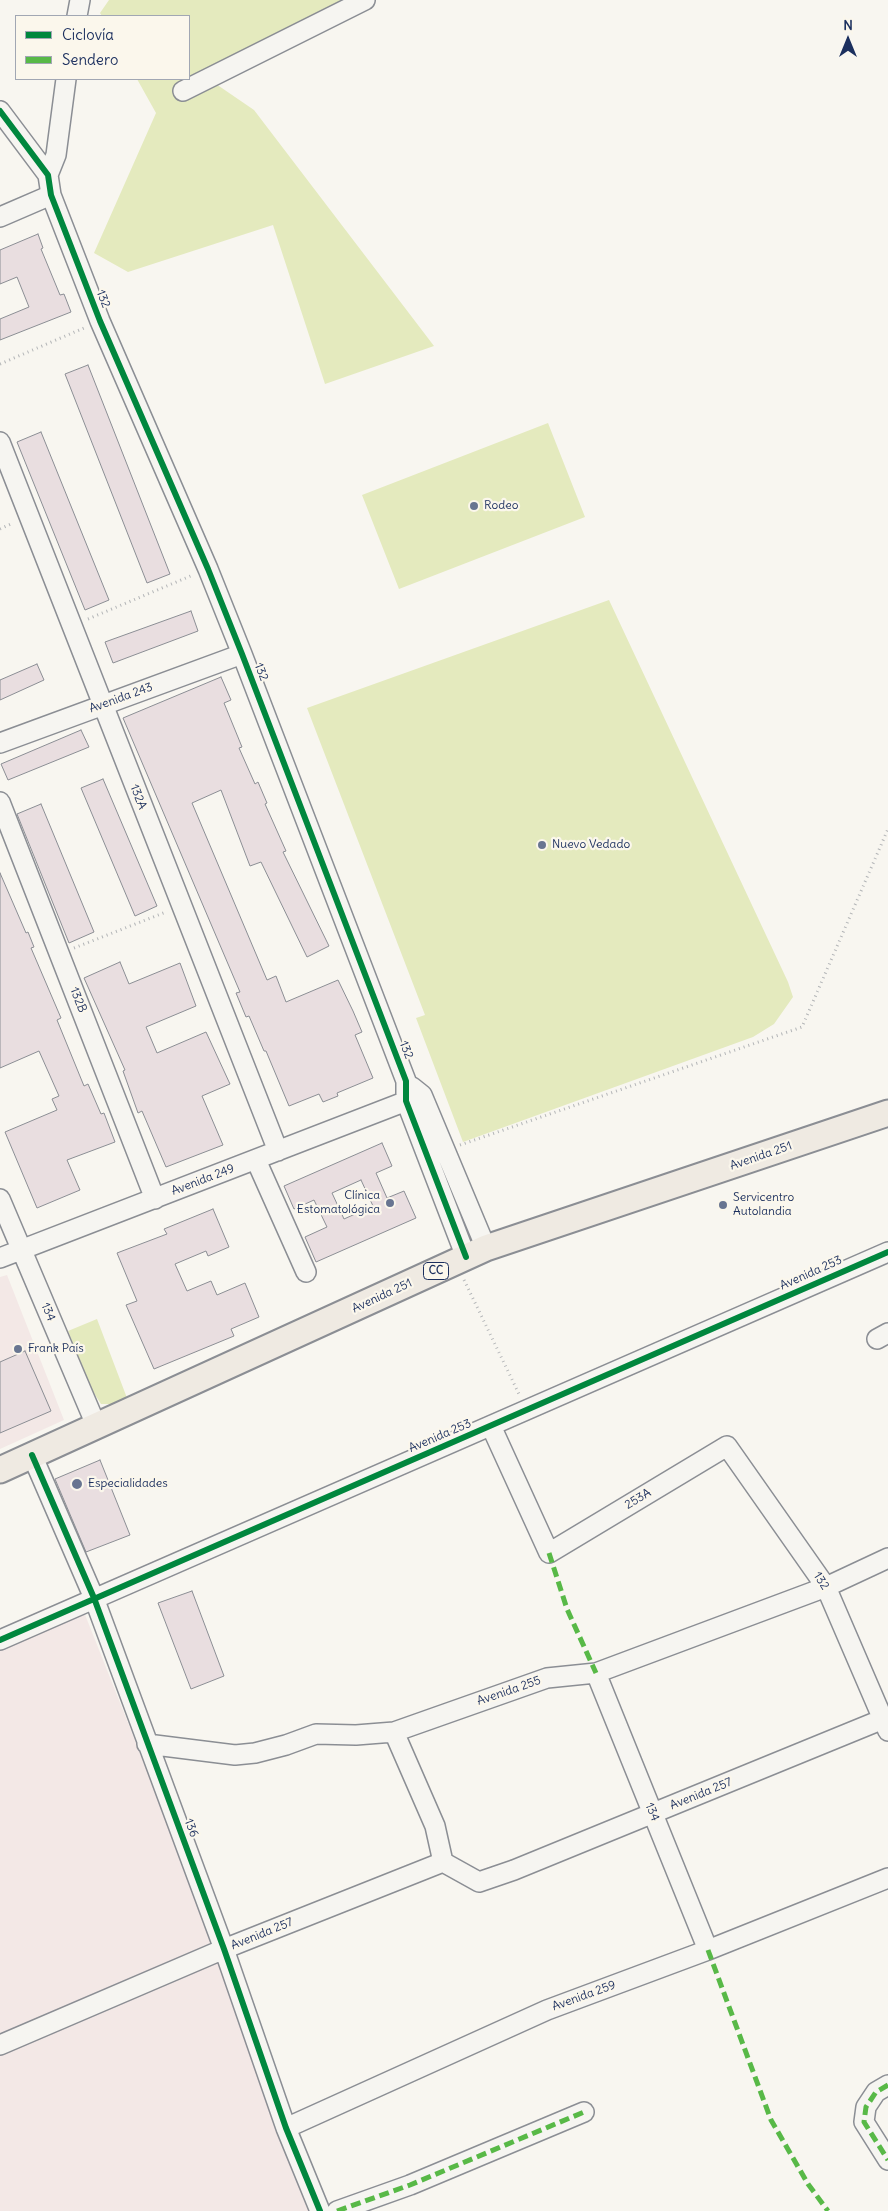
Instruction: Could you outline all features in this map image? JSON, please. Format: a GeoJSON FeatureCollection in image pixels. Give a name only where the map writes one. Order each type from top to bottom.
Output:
{"type":"FeatureCollection","features":[{"type":"Feature","properties":{"kind":"main road","name":"Avenida 251"},"geometry":{"type":"LineString","coordinates":[[0,1470],[469,1256],[888,1113]]}},
{"type":"Feature","properties":{"kind":"street"},"geometry":{"type":"LineString","coordinates":[[72,0],[75,15]]}},
{"type":"Feature","properties":{"kind":"street"},"geometry":{"type":"LineString","coordinates":[[75,15],[80,0]]}},
{"type":"Feature","properties":{"kind":"street"},"geometry":{"type":"LineString","coordinates":[[183,91],[365,0]]}},
{"type":"Feature","properties":{"kind":"street"},"geometry":{"type":"LineString","coordinates":[[48,174],[56,155],[66,80]]}},
{"type":"Feature","properties":{"kind":"street","name":"132"},"geometry":{"type":"LineString","coordinates":[[0,111],[48,174],[51,195],[100,321],[208,569],[406,1081],[445,1150],[469,1256]]}},
{"type":"Feature","properties":{"kind":"street"},"geometry":{"type":"LineString","coordinates":[[0,217],[51,195]]}},
{"type":"Feature","properties":{"kind":"street","name":"132A"},"geometry":{"type":"LineString","coordinates":[[0,442],[180,906],[278,1151]]}},
{"type":"Feature","properties":{"kind":"street","name":"Avenida 243"},"geometry":{"type":"LineString","coordinates":[[0,743],[242,654]]}},
{"type":"Feature","properties":{"kind":"street","name":"132B"},"geometry":{"type":"LineString","coordinates":[[0,802],[155,1199]]}},
{"type":"Feature","properties":{"kind":"street","name":"132"},"geometry":{"type":"LineString","coordinates":[[414,1098],[469,1256]]}},
{"type":"Feature","properties":{"kind":"street","name":"Avenida 249"},"geometry":{"type":"LineString","coordinates":[[0,1258],[414,1098]]}},
{"type":"Feature","properties":{"kind":"street"},"geometry":{"type":"LineString","coordinates":[[256,1160],[306,1272]]}},
{"type":"Feature","properties":{"kind":"street","name":"134"},"geometry":{"type":"LineString","coordinates":[[0,1199],[96,1425]]}},
{"type":"Feature","properties":{"kind":"street","name":"Avenida 253"},"geometry":{"type":"LineString","coordinates":[[0,1640],[888,1252]]}},
{"type":"Feature","properties":{"kind":"street","name":"253A"},"geometry":{"type":"LineString","coordinates":[[491,1426],[549,1553],[727,1446]]}},
{"type":"Feature","properties":{"kind":"street","name":"132"},"geometry":{"type":"LineString","coordinates":[[727,1446],[826,1587],[886,1723]]}},
{"type":"Feature","properties":{"kind":"street","name":"136"},"geometry":{"type":"LineString","coordinates":[[32,1455],[94,1598],[224,1949],[286,2128],[320,2211]]}},
{"type":"Feature","properties":{"kind":"street","name":"Avenida 255"},"geometry":{"type":"LineString","coordinates":[[147,1744],[235,1755],[255,1754],[316,1734],[356,1735],[394,1732],[547,1678],[596,1673],[826,1587],[888,1558]]}},
{"type":"Feature","properties":{"kind":"street","name":"134"},"geometry":{"type":"LineString","coordinates":[[596,1673],[708,1950]]}},
{"type":"Feature","properties":{"kind":"street","name":"Avenida 257"},"geometry":{"type":"LineString","coordinates":[[0,2045],[224,1949],[443,1862],[479,1882],[514,1870],[886,1723]]}},
{"type":"Feature","properties":{"kind":"street"},"geometry":{"type":"LineString","coordinates":[[394,1732],[435,1826],[443,1862]]}},
{"type":"Feature","properties":{"kind":"street","name":"Avenida 259"},"geometry":{"type":"LineString","coordinates":[[286,2128],[547,2010],[708,1950],[888,1878]]}},
{"type":"Feature","properties":{"kind":"street"},"geometry":{"type":"LineString","coordinates":[[888,2085],[876,2092],[866,2107],[864,2122],[888,2160]]}},
{"type":"Feature","properties":{"kind":"street"},"geometry":{"type":"LineString","coordinates":[[337,2211],[410,2185],[584,2112]]}},
{"type":"Feature","properties":{"kind":"path"},"geometry":{"type":"LineString","coordinates":[[0,364],[100,321]]}},
{"type":"Feature","properties":{"kind":"path"},"geometry":{"type":"LineString","coordinates":[[71,626],[208,569]]}},
{"type":"Feature","properties":{"kind":"path"},"geometry":{"type":"LineString","coordinates":[[445,1150],[802,1027],[888,829]]}},
{"type":"Feature","properties":{"kind":"path"},"geometry":{"type":"LineString","coordinates":[[60,954],[180,906]]}},
{"type":"Feature","properties":{"kind":"path"},"geometry":{"type":"LineString","coordinates":[[469,1256],[527,1410]]}},
{"type":"Feature","properties":{"kind":"shaded area","name":"Frank País"},"geometry":{"type":"Polygon","coordinates":[[[7,1275],[64,1420],[0,1449],[0,1277],[7,1275]]]}},
{"type":"Feature","properties":{"kind":"shaded area"},"geometry":{"type":"Polygon","coordinates":[[[82,1607],[320,2211],[0,2211],[0,1643],[82,1607]]]}},
{"type":"Feature","properties":{"kind":"green space"},"geometry":{"type":"Polygon","coordinates":[[[109,0],[376,0],[216,84],[254,110],[434,346],[325,384],[273,225],[128,272],[94,253],[156,113],[138,80],[190,80],[190,15],[101,15],[100,13],[109,0]]]}},
{"type":"Feature","properties":{"kind":"green space","name":"Rodeo"},"geometry":{"type":"Polygon","coordinates":[[[548,423],[585,517],[399,589],[362,495],[548,423]]]}},
{"type":"Feature","properties":{"kind":"green space","name":"Nuevo Vedado"},"geometry":{"type":"Polygon","coordinates":[[[609,600],[788,982],[793,997],[774,1024],[753,1037],[463,1142],[416,1018],[425,1015],[307,708],[609,600]]]}},
{"type":"Feature","properties":{"kind":"green space"},"geometry":{"type":"Polygon","coordinates":[[[97,1319],[127,1398],[113,1404],[101,1404],[92,1390],[68,1331],[97,1319]]]}},
{"type":"Feature","properties":{"kind":"building"},"geometry":{"type":"Polygon","coordinates":[[[38,234],[43,248],[41,249],[60,295],[64,294],[71,312],[0,340],[0,319],[29,307],[17,277],[0,284],[0,250],[38,234]]]}},
{"type":"Feature","properties":{"kind":"building"},"geometry":{"type":"Polygon","coordinates":[[[88,365],[170,574],[147,583],[65,374],[88,365]]]}},
{"type":"Feature","properties":{"kind":"building"},"geometry":{"type":"Polygon","coordinates":[[[41,432],[109,600],[85,610],[17,442],[41,432]]]}},
{"type":"Feature","properties":{"kind":"building"},"geometry":{"type":"Polygon","coordinates":[[[191,611],[198,631],[113,663],[105,642],[191,611]]]}},
{"type":"Feature","properties":{"kind":"building"},"geometry":{"type":"Polygon","coordinates":[[[37,664],[44,680],[0,700],[0,680],[37,664]]]}},
{"type":"Feature","properties":{"kind":"building"},"geometry":{"type":"Polygon","coordinates":[[[221,677],[231,700],[224,703],[242,747],[239,748],[255,784],[258,782],[267,803],[265,804],[286,851],[283,852],[329,946],[307,957],[261,862],[250,866],[221,790],[192,803],[267,980],[276,976],[286,1002],[338,980],[353,1011],[362,1032],[355,1035],[373,1078],[337,1093],[338,1096],[323,1102],[319,1094],[289,1106],[266,1051],[264,1051],[249,1016],[246,1017],[236,993],[240,992],[123,718],[221,677]]]}},
{"type":"Feature","properties":{"kind":"building"},"geometry":{"type":"Polygon","coordinates":[[[81,730],[89,747],[8,780],[1,764],[81,730]]]}},
{"type":"Feature","properties":{"kind":"building"},"geometry":{"type":"Polygon","coordinates":[[[103,779],[157,906],[135,916],[81,788],[103,779]]]}},
{"type":"Feature","properties":{"kind":"building"},"geometry":{"type":"Polygon","coordinates":[[[41,804],[94,932],[69,943],[17,814],[41,804]]]}},
{"type":"Feature","properties":{"kind":"building"},"geometry":{"type":"Polygon","coordinates":[[[0,873],[34,947],[31,948],[61,1018],[57,1020],[84,1086],[88,1084],[101,1114],[104,1113],[115,1142],[67,1160],[80,1190],[37,1208],[5,1132],[57,1110],[52,1099],[59,1096],[39,1051],[0,1068],[0,873]]]}},
{"type":"Feature","properties":{"kind":"building"},"geometry":{"type":"Polygon","coordinates":[[[120,962],[129,984],[180,963],[196,1006],[146,1027],[157,1053],[206,1032],[230,1084],[202,1096],[223,1145],[166,1167],[142,1111],[138,1113],[123,1071],[125,1070],[84,978],[120,962]]]}},
{"type":"Feature","properties":{"kind":"building","name":"Clínica Estomatológica"},"geometry":{"type":"Polygon","coordinates":[[[382,1143],[392,1166],[376,1173],[387,1198],[404,1191],[416,1218],[316,1262],[305,1237],[327,1227],[314,1200],[294,1209],[284,1186],[382,1143]],[[361,1180],[332,1193],[344,1219],[373,1206],[361,1180]]]}},
{"type":"Feature","properties":{"kind":"building"},"geometry":{"type":"Polygon","coordinates":[[[213,1209],[229,1247],[208,1256],[206,1251],[175,1264],[187,1291],[211,1281],[217,1295],[245,1283],[259,1317],[231,1329],[234,1336],[154,1369],[126,1305],[137,1301],[117,1253],[167,1234],[164,1229],[213,1209]]]}},
{"type":"Feature","properties":{"kind":"building"},"geometry":{"type":"Polygon","coordinates":[[[25,1351],[51,1411],[0,1433],[0,1362],[25,1351]]]}},
{"type":"Feature","properties":{"kind":"building"},"geometry":{"type":"Polygon","coordinates":[[[100,1460],[130,1535],[86,1552],[55,1479],[100,1460]]]}},
{"type":"Feature","properties":{"kind":"building"},"geometry":{"type":"Polygon","coordinates":[[[192,1591],[224,1676],[191,1689],[158,1603],[192,1591]]]}},
{"type":"Feature","properties":{"kind":"marked path"},"geometry":{"type":"LineString","coordinates":[[549,1553],[567,1609],[596,1673]]}},
{"type":"Feature","properties":{"kind":"marked path"},"geometry":{"type":"LineString","coordinates":[[708,1950],[771,2120],[808,2184],[828,2211]]}},
{"type":"Feature","properties":{"kind":"marked path"},"geometry":{"type":"LineString","coordinates":[[888,2085],[876,2092],[866,2107],[864,2122],[888,2160]]}},
{"type":"Feature","properties":{"kind":"marked path"},"geometry":{"type":"LineString","coordinates":[[337,2211],[410,2185],[584,2112]]}},
{"type":"Feature","properties":{"kind":"cycle path"},"geometry":{"type":"LineString","coordinates":[[0,111],[48,175],[51,195],[100,321],[208,569],[242,654],[406,1081],[406,1101],[466,1257]]}},
{"type":"Feature","properties":{"kind":"cycle path"},"geometry":{"type":"LineString","coordinates":[[0,1640],[888,1252]]}},
{"type":"Feature","properties":{"kind":"cycle path"},"geometry":{"type":"LineString","coordinates":[[32,1455],[94,1598],[224,1949],[286,2128],[320,2211]]}},
{"type":"Feature","properties":{"kind":"place","name":"Rodeo"},"geometry":{"type":"Point","coordinates":[474,506]}},
{"type":"Feature","properties":{"kind":"place","name":"Nuevo Vedado"},"geometry":{"type":"Point","coordinates":[542,845]}},
{"type":"Feature","properties":{"kind":"place","name":"Clínica Estomatológica"},"geometry":{"type":"Point","coordinates":[390,1203]}},
{"type":"Feature","properties":{"kind":"place","name":"Servicentro Autolandia"},"geometry":{"type":"Point","coordinates":[723,1205]}},
{"type":"Feature","properties":{"kind":"place","name":"Frank País"},"geometry":{"type":"Point","coordinates":[18,1349]}},
{"type":"Feature","properties":{"kind":"place","name":"Especialidades"},"geometry":{"type":"Point","coordinates":[77,1484]}}]}
